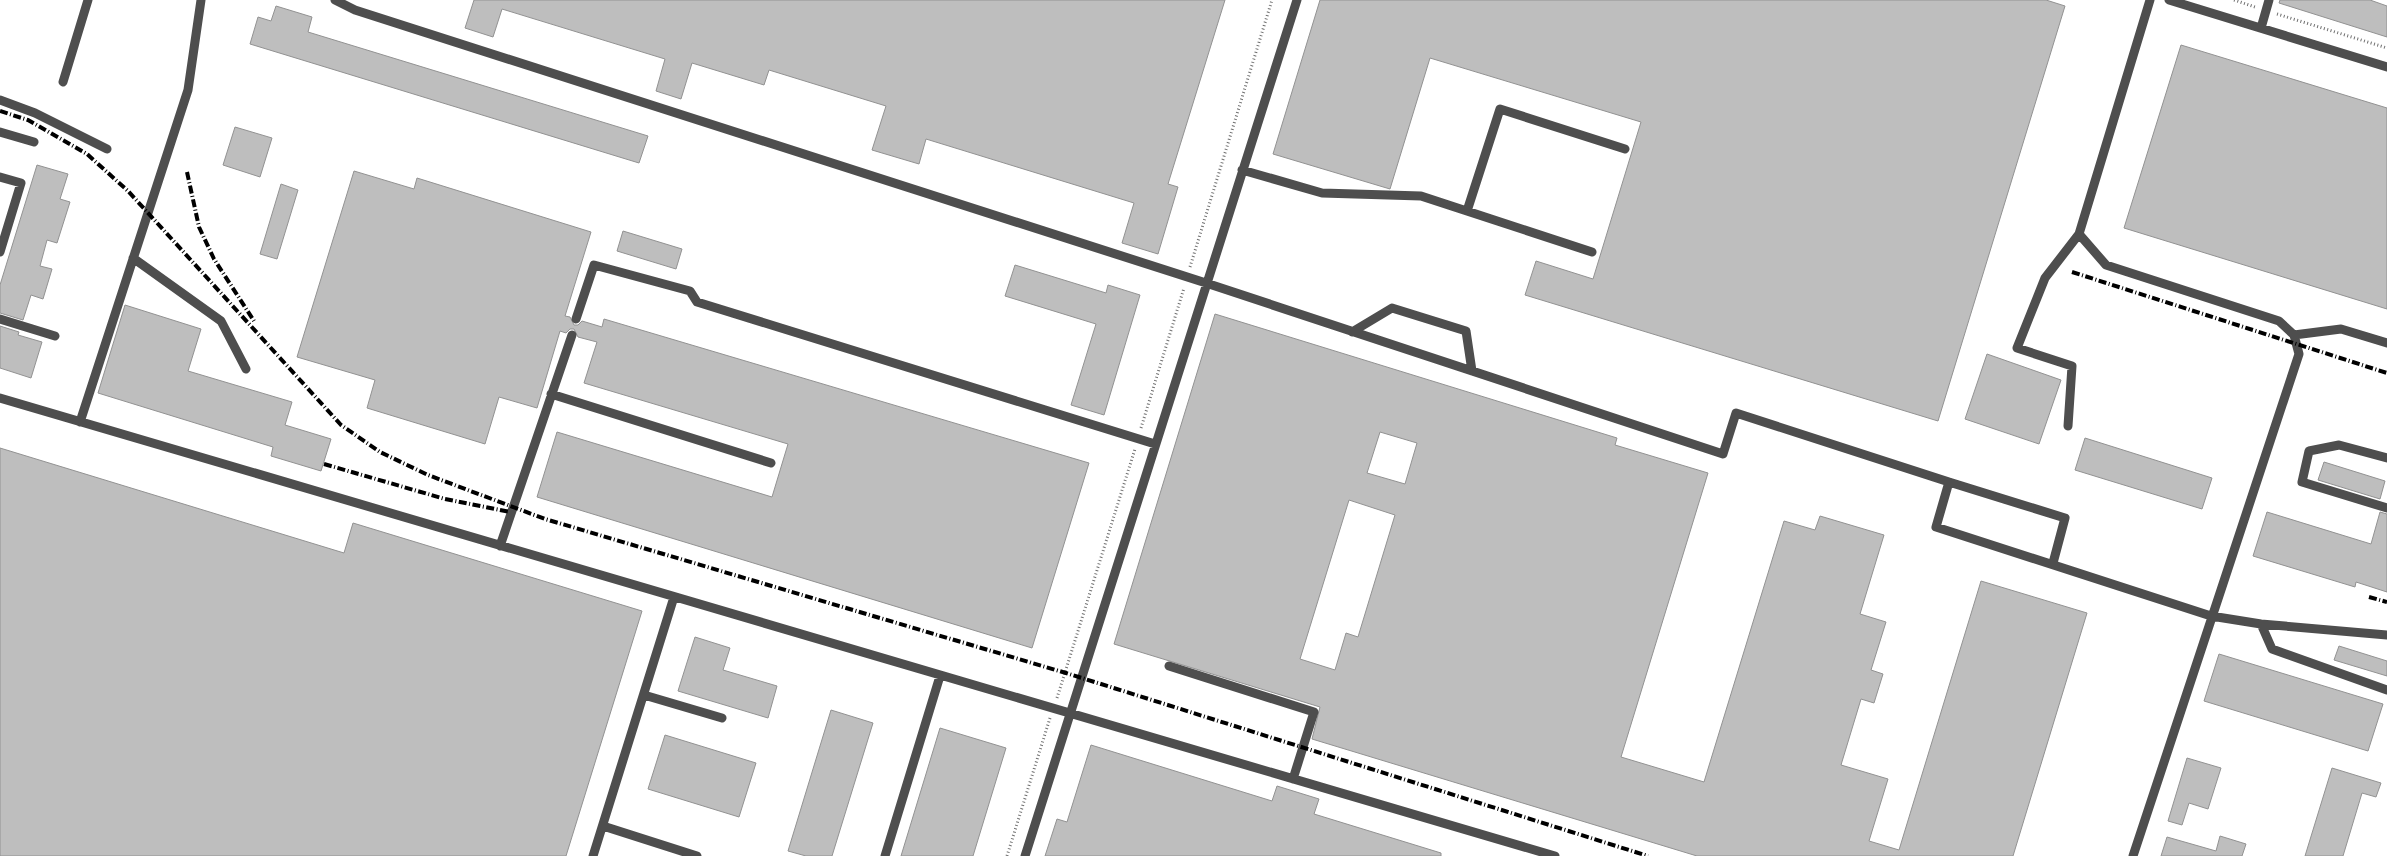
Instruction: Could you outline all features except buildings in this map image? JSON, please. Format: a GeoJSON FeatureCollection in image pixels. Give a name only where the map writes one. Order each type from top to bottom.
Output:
{"type":"FeatureCollection","features":[{"type":"Feature","properties":{"kind":"lane"},"geometry":{"type":"LineString","coordinates":[[63,82],[88,0]]}},
{"type":"Feature","properties":{"kind":"lane"},"geometry":{"type":"LineString","coordinates":[[80,422],[188,90],[202,0]]}},
{"type":"Feature","properties":{"kind":"lane"},"geometry":{"type":"LineString","coordinates":[[335,0],[355,10],[1206,283],[1723,454],[1736,412],[1949,482],[2066,518],[2053,563]]}},
{"type":"Feature","properties":{"kind":"lane"},"geometry":{"type":"LineString","coordinates":[[1025,856],[1297,0]]}},
{"type":"Feature","properties":{"kind":"lane"},"geometry":{"type":"LineString","coordinates":[[2068,426],[2072,366],[2017,348],[2045,278],[2079,234],[2150,0]]}},
{"type":"Feature","properties":{"kind":"lane"},"geometry":{"type":"LineString","coordinates":[[2169,0],[2387,68]]}},
{"type":"Feature","properties":{"kind":"lane"},"geometry":{"type":"LineString","coordinates":[[2261,28],[2269,0]]}},
{"type":"Feature","properties":{"kind":"lane"},"geometry":{"type":"LineString","coordinates":[[0,100],[35,113],[107,149]]}},
{"type":"Feature","properties":{"kind":"lane"},"geometry":{"type":"LineString","coordinates":[[1467,212],[1500,110],[1625,149]]}},
{"type":"Feature","properties":{"kind":"lane"},"geometry":{"type":"LineString","coordinates":[[0,132],[34,142]]}},
{"type":"Feature","properties":{"kind":"lane"},"geometry":{"type":"LineString","coordinates":[[1242,170],[1322,193],[1421,196],[1592,252]]}},
{"type":"Feature","properties":{"kind":"lane"},"geometry":{"type":"LineString","coordinates":[[0,177],[21,183],[0,252]]}},
{"type":"Feature","properties":{"kind":"lane"},"geometry":{"type":"LineString","coordinates":[[2079,234],[2106,265],[2279,321],[2294,336],[2299,354],[2133,856]]}},
{"type":"Feature","properties":{"kind":"lane"},"geometry":{"type":"LineString","coordinates":[[133,258],[221,321],[246,369]]}},
{"type":"Feature","properties":{"kind":"lane"},"geometry":{"type":"LineString","coordinates":[[576,319],[594,264],[690,291],[697,302],[1155,444]]}},
{"type":"Feature","properties":{"kind":"lane"},"geometry":{"type":"LineString","coordinates":[[1352,332],[1392,308],[1466,331],[1472,371]]}},
{"type":"Feature","properties":{"kind":"lane"},"geometry":{"type":"LineString","coordinates":[[0,319],[55,336]]}},
{"type":"Feature","properties":{"kind":"lane"},"geometry":{"type":"LineString","coordinates":[[2294,336],[2341,329],[2387,343]]}},
{"type":"Feature","properties":{"kind":"lane"},"geometry":{"type":"LineString","coordinates":[[500,546],[572,335]]}},
{"type":"Feature","properties":{"kind":"lane"},"geometry":{"type":"LineString","coordinates":[[551,394],[771,463]]}},
{"type":"Feature","properties":{"kind":"lane"},"geometry":{"type":"LineString","coordinates":[[0,398],[1555,856]]}},
{"type":"Feature","properties":{"kind":"lane"},"geometry":{"type":"LineString","coordinates":[[2387,458],[2339,445],[2309,451],[2302,482],[2387,508]]}},
{"type":"Feature","properties":{"kind":"lane"},"geometry":{"type":"LineString","coordinates":[[1949,482],[1936,527],[2053,563],[2211,616],[2261,624],[2387,635]]}},
{"type":"Feature","properties":{"kind":"lane"},"geometry":{"type":"LineString","coordinates":[[593,856],[674,597]]}},
{"type":"Feature","properties":{"kind":"lane"},"geometry":{"type":"LineString","coordinates":[[2261,624],[2272,648],[2387,690]]}},
{"type":"Feature","properties":{"kind":"lane"},"geometry":{"type":"LineString","coordinates":[[1169,666],[1314,712],[1293,779]]}},
{"type":"Feature","properties":{"kind":"lane"},"geometry":{"type":"LineString","coordinates":[[885,856],[940,676]]}},
{"type":"Feature","properties":{"kind":"lane"},"geometry":{"type":"LineString","coordinates":[[644,695],[722,718]]}},
{"type":"Feature","properties":{"kind":"lane"},"geometry":{"type":"LineString","coordinates":[[603,826],[697,856]]}},
{"type":"Feature","properties":{"kind":"path"},"geometry":{"type":"LineString","coordinates":[[1007,856],[1138,438],[1272,0]]}},
{"type":"Feature","properties":{"kind":"path"},"geometry":{"type":"LineString","coordinates":[[2234,0],[2387,48]]}},
{"type":"Feature","properties":{"kind":"railway"},"geometry":{"type":"LineString","coordinates":[[0,111],[28,120],[87,154],[128,191],[341,425],[380,452],[428,475],[545,519],[1066,673],[1648,856]]}},
{"type":"Feature","properties":{"kind":"railway"},"geometry":{"type":"LineString","coordinates":[[187,172],[199,227],[214,259],[254,321]]}},
{"type":"Feature","properties":{"kind":"railway"},"geometry":{"type":"LineString","coordinates":[[2072,272],[2387,373]]}},
{"type":"Feature","properties":{"kind":"railway"},"geometry":{"type":"LineString","coordinates":[[324,464],[445,499],[510,512]]}},
{"type":"Feature","properties":{"kind":"railway"},"geometry":{"type":"LineString","coordinates":[[2369,597],[2387,602]]}}]}
